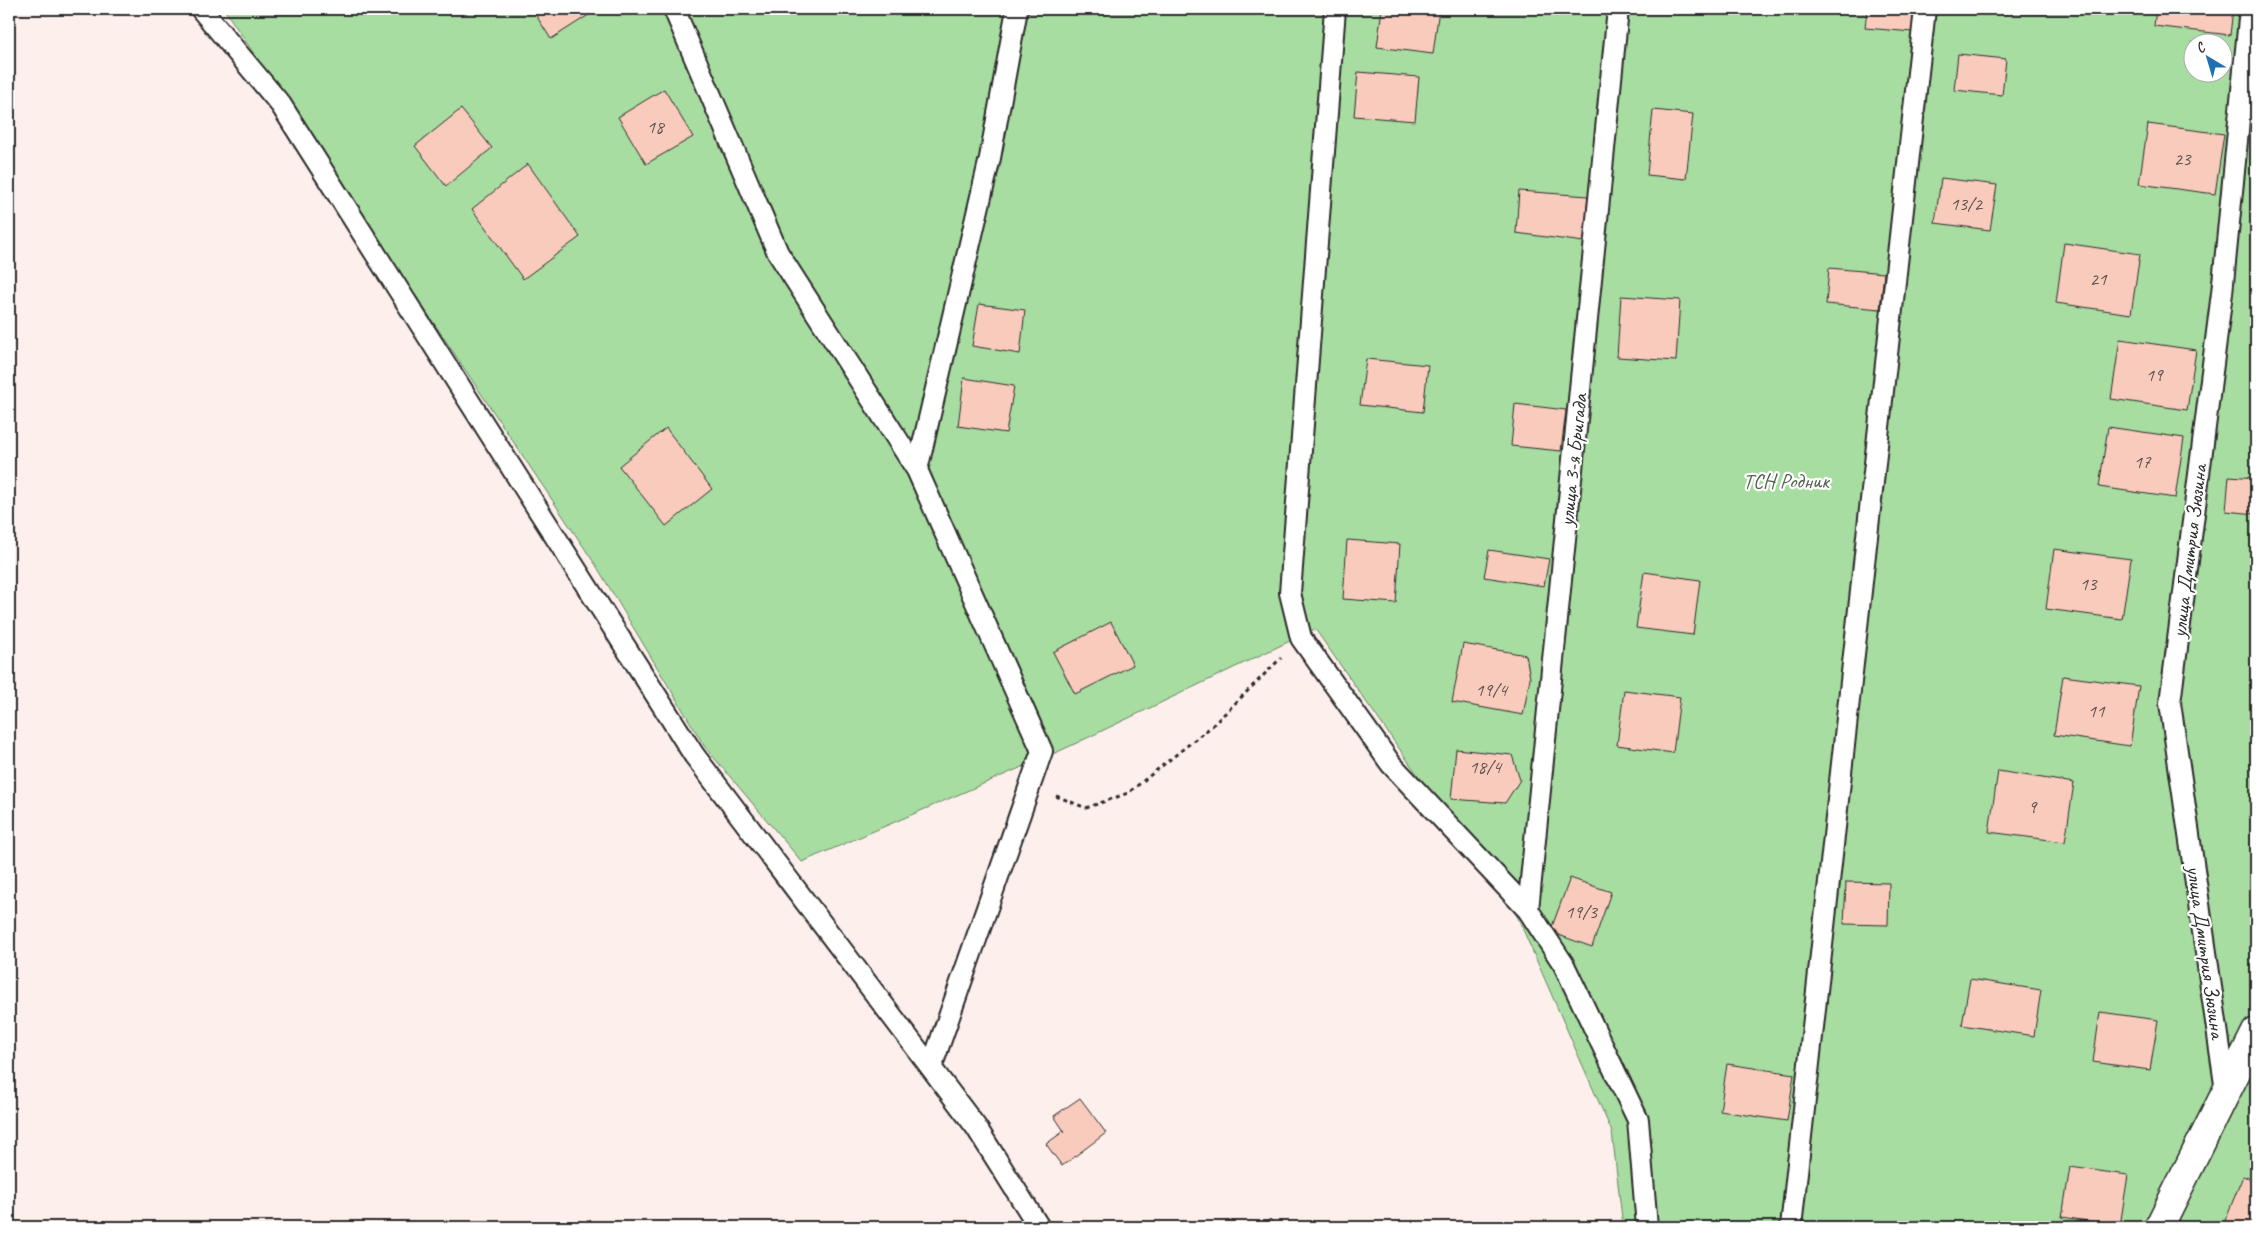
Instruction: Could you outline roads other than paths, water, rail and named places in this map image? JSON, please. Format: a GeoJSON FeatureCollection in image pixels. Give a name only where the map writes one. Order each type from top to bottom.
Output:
{"type":"FeatureCollection","features":[{"type":"Feature","properties":{"kind":"street"},"geometry":{"type":"LineString","coordinates":[[2159,1227],[2256,1032]]}},
{"type":"Feature","properties":{"kind":"lane"},"geometry":{"type":"LineString","coordinates":[[201,9],[281,105],[694,755],[976,1127],[1039,1227]]}},
{"type":"Feature","properties":{"kind":"lane"},"geometry":{"type":"LineString","coordinates":[[674,9],[778,253],[917,470],[1042,751],[931,1068]]}},
{"type":"Feature","properties":{"kind":"lane"},"geometry":{"type":"LineString","coordinates":[[917,470],[990,158],[1017,9]]}},
{"type":"Feature","properties":{"kind":"lane"},"geometry":{"type":"LineString","coordinates":[[1335,9],[1290,593],[1301,638],[1391,764],[1528,910],[1564,966],[1638,1120],[1647,1227]]}},
{"type":"Feature","properties":{"kind":"lane","name":"улица 3-я Бригада"},"geometry":{"type":"LineString","coordinates":[[1528,910],[1618,9]]}},
{"type":"Feature","properties":{"kind":"lane"},"geometry":{"type":"LineString","coordinates":[[1791,1227],[1925,9]]}},
{"type":"Feature","properties":{"kind":"lane","name":"улица Дмитрия Зюзина"},"geometry":{"type":"LineString","coordinates":[[2226,1091],[2170,703],[2222,293],[2250,9]]}},
{"type":"Feature","properties":{"kind":"park label","name":"ТСН Родник"},"geometry":{"type":"Point","coordinates":[1786,481]}}]}
